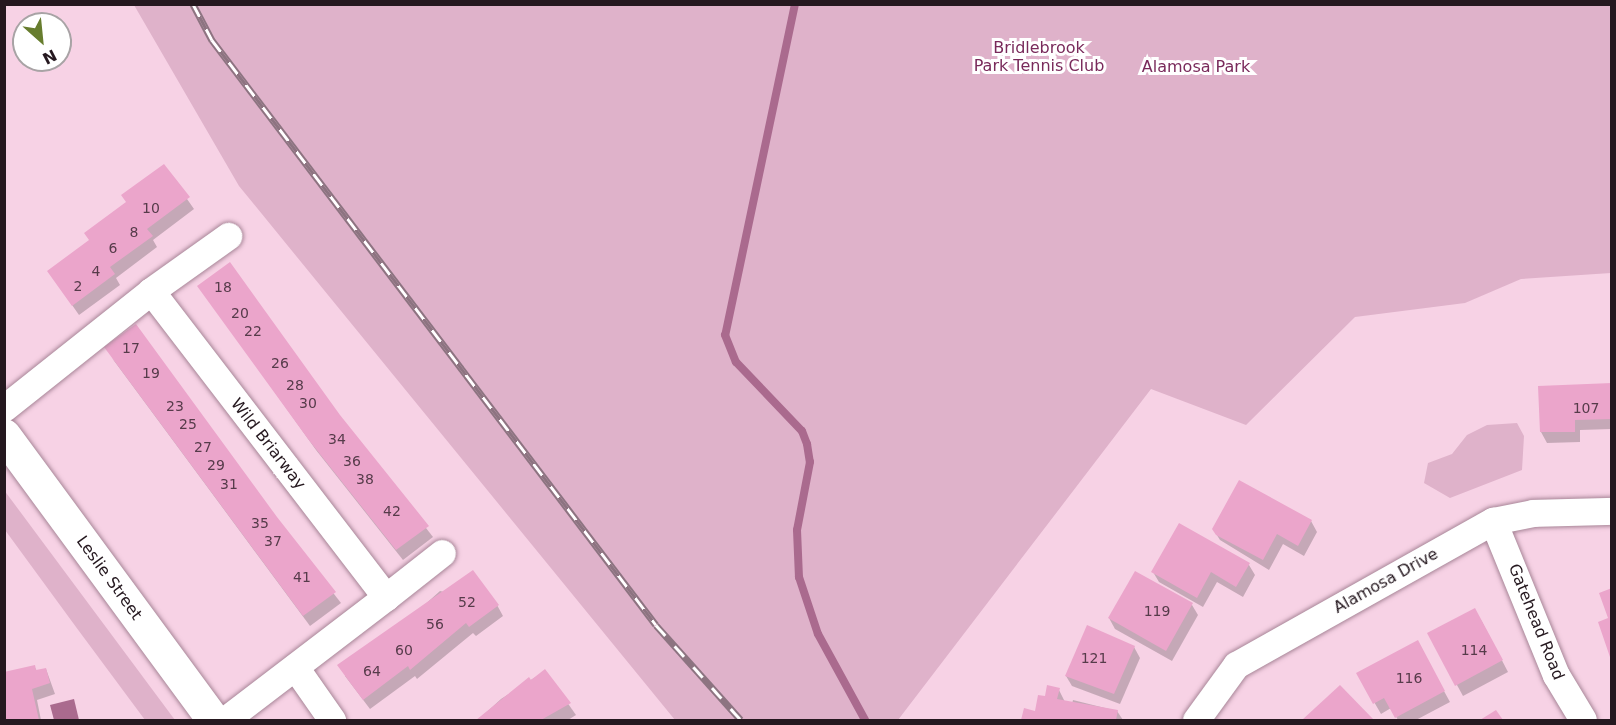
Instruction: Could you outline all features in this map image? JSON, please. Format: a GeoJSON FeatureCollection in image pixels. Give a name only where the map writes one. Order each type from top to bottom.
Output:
{"type":"FeatureCollection","features":[{"type":"Feature","properties":{"kind":"main road","name":"Leslie Street"},"geometry":{"type":"LineString","coordinates":[[4,435],[213,720]]}},
{"type":"Feature","properties":{"kind":"street"},"geometry":{"type":"LineString","coordinates":[[4,408],[151,291],[228,236]]}},
{"type":"Feature","properties":{"kind":"street","name":"Wild Briarway"},"geometry":{"type":"LineString","coordinates":[[151,291],[386,597]]}},
{"type":"Feature","properties":{"kind":"street","name":"Alamosa Drive"},"geometry":{"type":"LineString","coordinates":[[1196,720],[1236,664],[1493,521],[1533,513],[1611,511]]}},
{"type":"Feature","properties":{"kind":"street","name":"Gatehead Road"},"geometry":{"type":"LineString","coordinates":[[1493,521],[1556,675],[1583,720]]}},
{"type":"Feature","properties":{"kind":"street"},"geometry":{"type":"LineString","coordinates":[[225,720],[442,553]]}},
{"type":"Feature","properties":{"kind":"street"},"geometry":{"type":"LineString","coordinates":[[295,667],[332,720]]}},
{"type":"Feature","properties":{"kind":"green space"},"geometry":{"type":"Polygon","coordinates":[[[134,5],[1611,5],[1611,273],[1521,279],[1465,303],[1355,317],[1246,425],[1151,389],[898,720],[675,720],[239,186],[134,5]]]}},
{"type":"Feature","properties":{"kind":"green space"},"geometry":{"type":"Polygon","coordinates":[[[1517,423],[1524,436],[1522,470],[1450,498],[1424,483],[1428,463],[1452,454],[1467,435],[1487,425],[1517,423]]]}},
{"type":"Feature","properties":{"kind":"green space"},"geometry":{"type":"Polygon","coordinates":[[[4,490],[175,720],[145,720],[5,530],[4,490]]]}},
{"type":"Feature","properties":{"kind":"shaded area"},"geometry":{"type":"Polygon","coordinates":[[[74,699],[79,720],[54,720],[50,705],[74,699]]]}},
{"type":"Feature","properties":{"kind":"building"},"geometry":{"type":"Polygon","coordinates":[[[164,164],[190,197],[147,229],[153,236],[110,267],[115,274],[72,306],[47,271],[89,240],[84,233],[126,202],[121,195],[164,164]]]}},
{"type":"Feature","properties":{"kind":"building"},"geometry":{"type":"Polygon","coordinates":[[[230,262],[340,415],[429,526],[396,550],[308,439],[197,286],[230,262]]]}},
{"type":"Feature","properties":{"kind":"building"},"geometry":{"type":"Polygon","coordinates":[[[136,324],[277,517],[336,592],[303,616],[104,347],[136,324]]]}},
{"type":"Feature","properties":{"kind":"building"},"geometry":{"type":"Polygon","coordinates":[[[1612,383],[1612,419],[1575,420],[1575,432],[1540,432],[1538,386],[1612,383]]]}},
{"type":"Feature","properties":{"kind":"building"},"geometry":{"type":"Polygon","coordinates":[[[1239,480],[1312,520],[1298,546],[1277,534],[1263,560],[1216,535],[1212,529],[1239,480]]]}},
{"type":"Feature","properties":{"kind":"building"},"geometry":{"type":"Polygon","coordinates":[[[1179,523],[1250,563],[1236,587],[1211,572],[1197,598],[1151,572],[1179,523]]]}},
{"type":"Feature","properties":{"kind":"building"},"geometry":{"type":"Polygon","coordinates":[[[473,570],[499,605],[469,627],[466,623],[410,670],[408,666],[363,700],[337,665],[473,570]]]}},
{"type":"Feature","properties":{"kind":"building"},"geometry":{"type":"Polygon","coordinates":[[[1135,571],[1193,603],[1166,651],[1108,618],[1135,571]]]}},
{"type":"Feature","properties":{"kind":"building"},"geometry":{"type":"Polygon","coordinates":[[[1612,588],[1611,660],[1598,622],[1608,618],[1599,593],[1612,588]]]}},
{"type":"Feature","properties":{"kind":"building"},"geometry":{"type":"Polygon","coordinates":[[[1475,608],[1503,660],[1455,686],[1427,633],[1475,608]]]}},
{"type":"Feature","properties":{"kind":"building"},"geometry":{"type":"Polygon","coordinates":[[[1087,625],[1135,646],[1114,694],[1065,676],[1087,625]]]}},
{"type":"Feature","properties":{"kind":"building"},"geometry":{"type":"Polygon","coordinates":[[[1418,640],[1445,691],[1395,718],[1384,698],[1373,704],[1356,673],[1418,640]]]}},
{"type":"Feature","properties":{"kind":"building"},"geometry":{"type":"Polygon","coordinates":[[[35,665],[36,670],[46,668],[50,683],[32,689],[39,720],[4,720],[4,672],[35,665]]]}},
{"type":"Feature","properties":{"kind":"building"},"geometry":{"type":"Polygon","coordinates":[[[545,669],[571,703],[541,720],[476,720],[529,677],[531,680],[545,669]]]}},
{"type":"Feature","properties":{"kind":"building"},"geometry":{"type":"Polygon","coordinates":[[[1047,685],[1060,688],[1057,699],[1118,710],[1116,720],[1021,720],[1024,708],[1035,711],[1038,695],[1045,696],[1047,685]]]}},
{"type":"Feature","properties":{"kind":"building"},"geometry":{"type":"Polygon","coordinates":[[[1340,685],[1374,720],[1302,720],[1340,685]]]}},
{"type":"Feature","properties":{"kind":"building"},"geometry":{"type":"Polygon","coordinates":[[[1496,710],[1503,720],[1480,720],[1496,710]]]}},
{"type":"Feature","properties":{"kind":"waterway"},"geometry":{"type":"LineString","coordinates":[[795,4],[725,335],[736,362],[802,431],[807,444],[810,462],[797,530],[799,577],[818,634],[865,720]]}},
{"type":"Feature","properties":{"kind":"railway"},"geometry":{"type":"LineString","coordinates":[[193,4],[212,40],[656,625],[741,720]]}},
{"type":"Feature","properties":{"kind":"park label","name":"Bridlebrook Park Tennis Club"},"geometry":{"type":"Point","coordinates":[1039,57]}},
{"type":"Feature","properties":{"kind":"park label","name":"Alamosa Park"},"geometry":{"type":"Point","coordinates":[1196,67]}}]}
